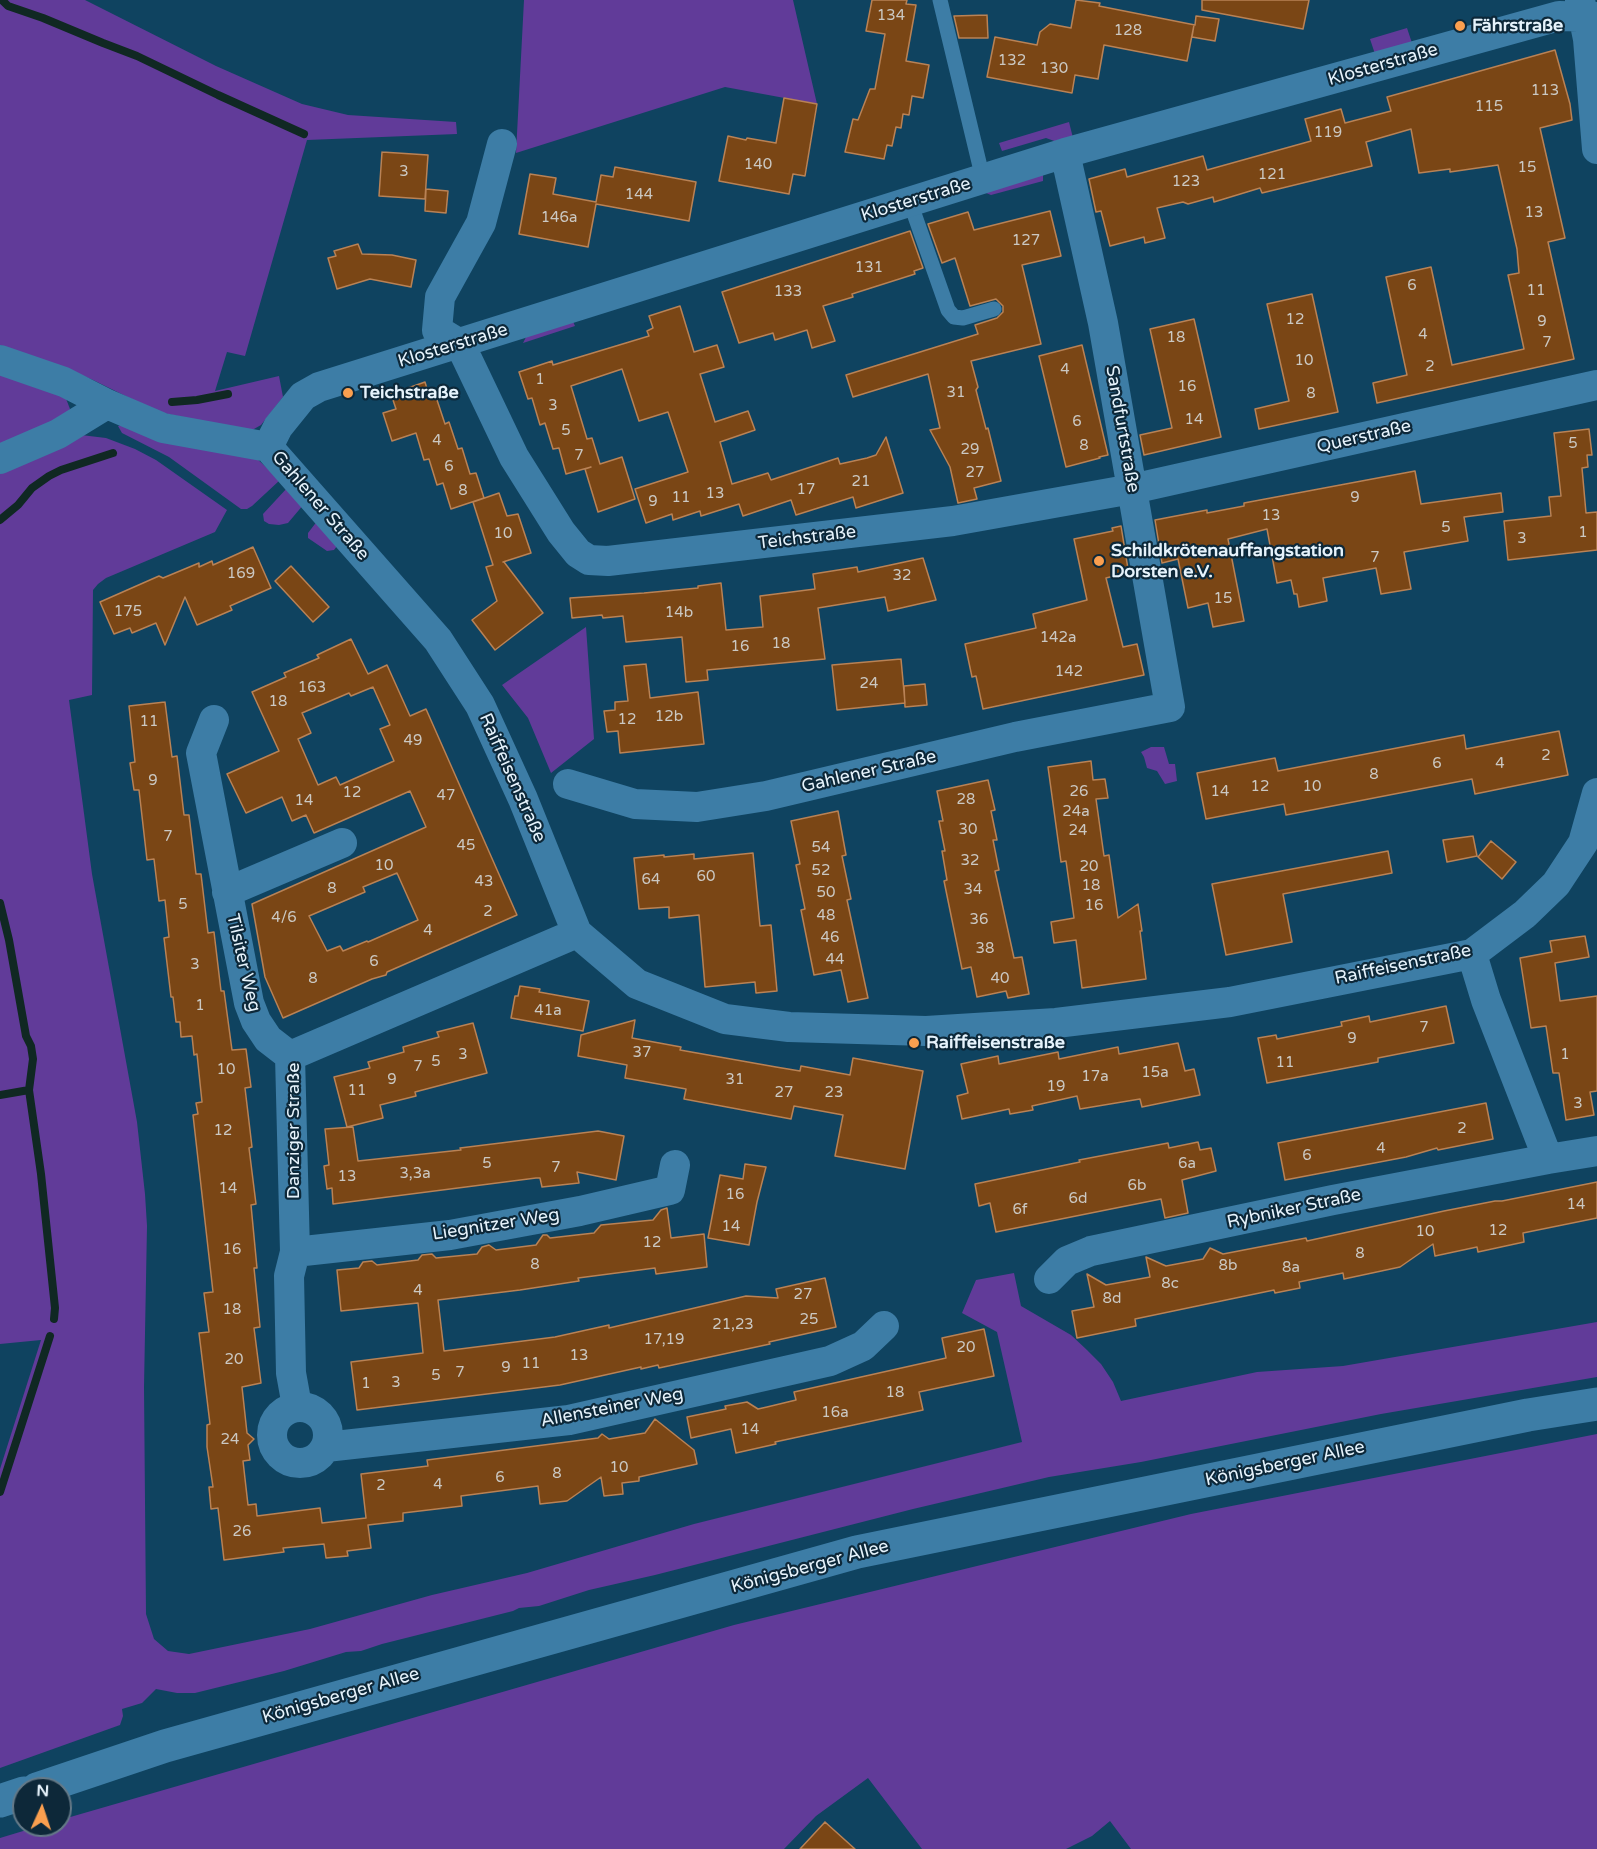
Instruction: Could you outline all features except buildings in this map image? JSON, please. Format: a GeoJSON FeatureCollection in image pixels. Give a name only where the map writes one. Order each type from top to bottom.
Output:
{"type":"FeatureCollection","features":[{"type":"Feature","properties":{"kind":"main road","name":"Königsberger Allee"},"geometry":{"type":"LineString","coordinates":[[72,1777],[165,1746],[857,1552],[1528,1415],[1597,1404]]}},
{"type":"Feature","properties":{"kind":"street","name":"Klosterstraße"},"geometry":{"type":"LineString","coordinates":[[268,447],[278,427],[303,396],[319,387],[1065,153],[1559,16],[1587,11]]}},
{"type":"Feature","properties":{"kind":"street"},"geometry":{"type":"LineString","coordinates":[[1587,11],[1597,149]]}},
{"type":"Feature","properties":{"kind":"street"},"geometry":{"type":"LineString","coordinates":[[460,344],[437,330],[440,297],[481,223],[502,144]]}},
{"type":"Feature","properties":{"kind":"street","name":"Sandfurtstraße"},"geometry":{"type":"LineString","coordinates":[[1065,153],[1103,323],[1170,707]]}},
{"type":"Feature","properties":{"kind":"street","name":"Teichstraße"},"geometry":{"type":"LineString","coordinates":[[460,344],[514,457],[561,532],[578,553],[589,560],[608,561],[953,520],[1132,489]]}},
{"type":"Feature","properties":{"kind":"street","name":"Gahlener Straße"},"geometry":{"type":"LineString","coordinates":[[0,360],[64,382],[107,404],[163,428],[268,447],[438,640],[459,673]]}},
{"type":"Feature","properties":{"kind":"street","name":"Querstraße"},"geometry":{"type":"LineString","coordinates":[[1132,489],[1597,385]]}},
{"type":"Feature","properties":{"kind":"street"},"geometry":{"type":"LineString","coordinates":[[0,459],[58,434],[107,404]]}},
{"type":"Feature","properties":{"kind":"street","name":"Raiffeisenstraße"},"geometry":{"type":"LineString","coordinates":[[459,673],[480,705],[523,799],[577,933],[637,984],[725,1019],[789,1027],[915,1030],[1056,1023],[1230,1002],[1472,954],[1525,914],[1556,884],[1583,843],[1597,793]]}},
{"type":"Feature","properties":{"kind":"street","name":"Gahlener Straße"},"geometry":{"type":"LineString","coordinates":[[567,784],[635,804],[697,807],[766,796],[1015,737],[1170,707]]}},
{"type":"Feature","properties":{"kind":"street","name":"Tilsiter Weg"},"geometry":{"type":"LineString","coordinates":[[214,720],[201,753],[249,1003],[256,1021],[268,1039],[290,1056]]}},
{"type":"Feature","properties":{"kind":"street","name":"Tilsiter Weg"},"geometry":{"type":"LineString","coordinates":[[227,892],[342,843]]}},
{"type":"Feature","properties":{"kind":"street","name":"Danziger Straße"},"geometry":{"type":"LineString","coordinates":[[297,1406],[291,1373],[289,1276],[295,1252],[290,1056],[577,933]]}},
{"type":"Feature","properties":{"kind":"street"},"geometry":{"type":"LineString","coordinates":[[1472,954],[1486,1000],[1548,1159]]}},
{"type":"Feature","properties":{"kind":"street","name":"Rybniker Straße"},"geometry":{"type":"LineString","coordinates":[[1049,1279],[1068,1261],[1091,1251],[1333,1200],[1597,1151]]}},
{"type":"Feature","properties":{"kind":"street","name":"Liegnitzer Weg"},"geometry":{"type":"LineString","coordinates":[[295,1252],[450,1235],[580,1211],[670,1190],[675,1165]]}},
{"type":"Feature","properties":{"kind":"street","name":"Allensteiner Weg"},"geometry":{"type":"LineString","coordinates":[[326,1447],[568,1420],[830,1361],[863,1346],[884,1326]]}},
{"type":"Feature","properties":{"kind":"street"},"geometry":{"type":"LineString","coordinates":[[297,1406],[313,1409],[326,1421],[329,1431],[326,1447],[312,1461],[302,1463],[285,1459],[273,1443],[272,1432],[275,1422],[280,1414],[297,1406]]}},
{"type":"Feature","properties":{"kind":"lane"},"geometry":{"type":"LineString","coordinates":[[940,0],[983,179]]}},
{"type":"Feature","properties":{"kind":"lane"},"geometry":{"type":"LineString","coordinates":[[910,202],[948,310],[954,317],[963,318],[994,309]]}},
{"type":"Feature","properties":{"kind":"shaded area"},"geometry":{"type":"Polygon","coordinates":[[[0,0],[85,0],[216,66],[302,104],[348,115],[456,122],[457,134],[307,140],[245,356],[227,352],[215,391],[279,376],[283,397],[261,425],[245,430],[158,412],[93,380],[0,345],[0,0]]]}},
{"type":"Feature","properties":{"kind":"shaded area"},"geometry":{"type":"Polygon","coordinates":[[[524,0],[793,0],[817,104],[725,87],[516,153],[524,0]]]}},
{"type":"Feature","properties":{"kind":"shaded area"},"geometry":{"type":"Polygon","coordinates":[[[1407,28],[1412,43],[1375,54],[1370,39],[1407,28]]]}},
{"type":"Feature","properties":{"kind":"shaded area"},"geometry":{"type":"Polygon","coordinates":[[[1069,122],[1073,138],[1057,142],[1046,138],[1002,151],[999,143],[1069,122]]]}},
{"type":"Feature","properties":{"kind":"shaded area"},"geometry":{"type":"Polygon","coordinates":[[[1043,163],[1043,181],[991,195],[976,189],[1043,163]]]}},
{"type":"Feature","properties":{"kind":"shaded area"},"geometry":{"type":"Polygon","coordinates":[[[571,317],[575,326],[523,343],[529,331],[571,317]]]}},
{"type":"Feature","properties":{"kind":"shaded area"},"geometry":{"type":"Polygon","coordinates":[[[0,369],[65,396],[70,409],[68,416],[0,453],[0,369]]]}},
{"type":"Feature","properties":{"kind":"shaded area"},"geometry":{"type":"Polygon","coordinates":[[[118,426],[255,457],[280,480],[252,506],[241,509],[169,457],[122,433],[118,426]]]}},
{"type":"Feature","properties":{"kind":"shaded area"},"geometry":{"type":"Polygon","coordinates":[[[81,435],[106,438],[135,449],[156,460],[227,510],[215,532],[106,578],[93,590],[92,695],[69,700],[92,874],[137,1122],[145,1194],[147,1226],[144,1387],[146,1614],[154,1639],[168,1651],[189,1654],[310,1629],[432,1595],[527,1573],[694,1524],[1022,1442],[997,1332],[962,1313],[976,1280],[1014,1273],[1021,1306],[1071,1335],[1087,1350],[1101,1364],[1113,1382],[1121,1401],[1257,1372],[1343,1366],[1597,1322],[1597,1377],[1381,1414],[1141,1462],[1049,1477],[589,1590],[539,1606],[519,1608],[195,1693],[177,1693],[156,1689],[142,1703],[122,1709],[123,1716],[120,1725],[0,1768],[0,1469],[41,1340],[0,1344],[0,467],[81,435]]]}},
{"type":"Feature","properties":{"kind":"shaded area"},"geometry":{"type":"Polygon","coordinates":[[[288,487],[304,504],[288,523],[279,525],[264,521],[263,514],[288,487]]]}},
{"type":"Feature","properties":{"kind":"shaded area"},"geometry":{"type":"Polygon","coordinates":[[[318,520],[340,542],[334,550],[327,551],[308,538],[308,533],[318,520]]]}},
{"type":"Feature","properties":{"kind":"shaded area"},"geometry":{"type":"Polygon","coordinates":[[[586,627],[594,739],[551,773],[528,718],[502,685],[586,627]]]}},
{"type":"Feature","properties":{"kind":"shaded area"},"geometry":{"type":"Polygon","coordinates":[[[1151,747],[1164,747],[1169,764],[1175,764],[1177,781],[1165,784],[1157,771],[1147,768],[1141,752],[1151,747]]]}},
{"type":"Feature","properties":{"kind":"shaded area"},"geometry":{"type":"Polygon","coordinates":[[[1597,1434],[1597,1849],[1131,1849],[1110,1821],[1092,1836],[1066,1849],[922,1849],[868,1778],[816,1816],[784,1849],[0,1849],[0,1838],[12,1834],[12,1837],[72,1837],[72,1817],[734,1625],[1191,1514],[1597,1434]]]}},
{"type":"Feature","properties":{"kind":"waterway"},"geometry":{"type":"LineString","coordinates":[[2,0],[8,6],[137,56],[304,134]]}},
{"type":"Feature","properties":{"kind":"waterway"},"geometry":{"type":"LineString","coordinates":[[172,402],[228,394]]}},
{"type":"Feature","properties":{"kind":"waterway"},"geometry":{"type":"LineString","coordinates":[[0,520],[18,505],[32,488],[49,476],[113,453]]}},
{"type":"Feature","properties":{"kind":"waterway"},"geometry":{"type":"LineString","coordinates":[[0,903],[26,1036],[31,1046],[33,1059],[29,1090],[41,1174],[55,1308],[54,1319]]}},
{"type":"Feature","properties":{"kind":"waterway"},"geometry":{"type":"LineString","coordinates":[[0,1095],[29,1090]]}},
{"type":"Feature","properties":{"kind":"waterway"},"geometry":{"type":"LineString","coordinates":[[0,1492],[50,1336]]}},
{"type":"Feature","properties":{"kind":"place","name":"Fährstraße"},"geometry":{"type":"Point","coordinates":[1460,26]}},
{"type":"Feature","properties":{"kind":"place","name":"Teichstraße"},"geometry":{"type":"Point","coordinates":[348,393]}},
{"type":"Feature","properties":{"kind":"place","name":"Schildkrötenauffangstation Dorsten e.V."},"geometry":{"type":"Point","coordinates":[1099,561]}},
{"type":"Feature","properties":{"kind":"place","name":"Raiffeisenstraße"},"geometry":{"type":"Point","coordinates":[914,1043]}}]}
